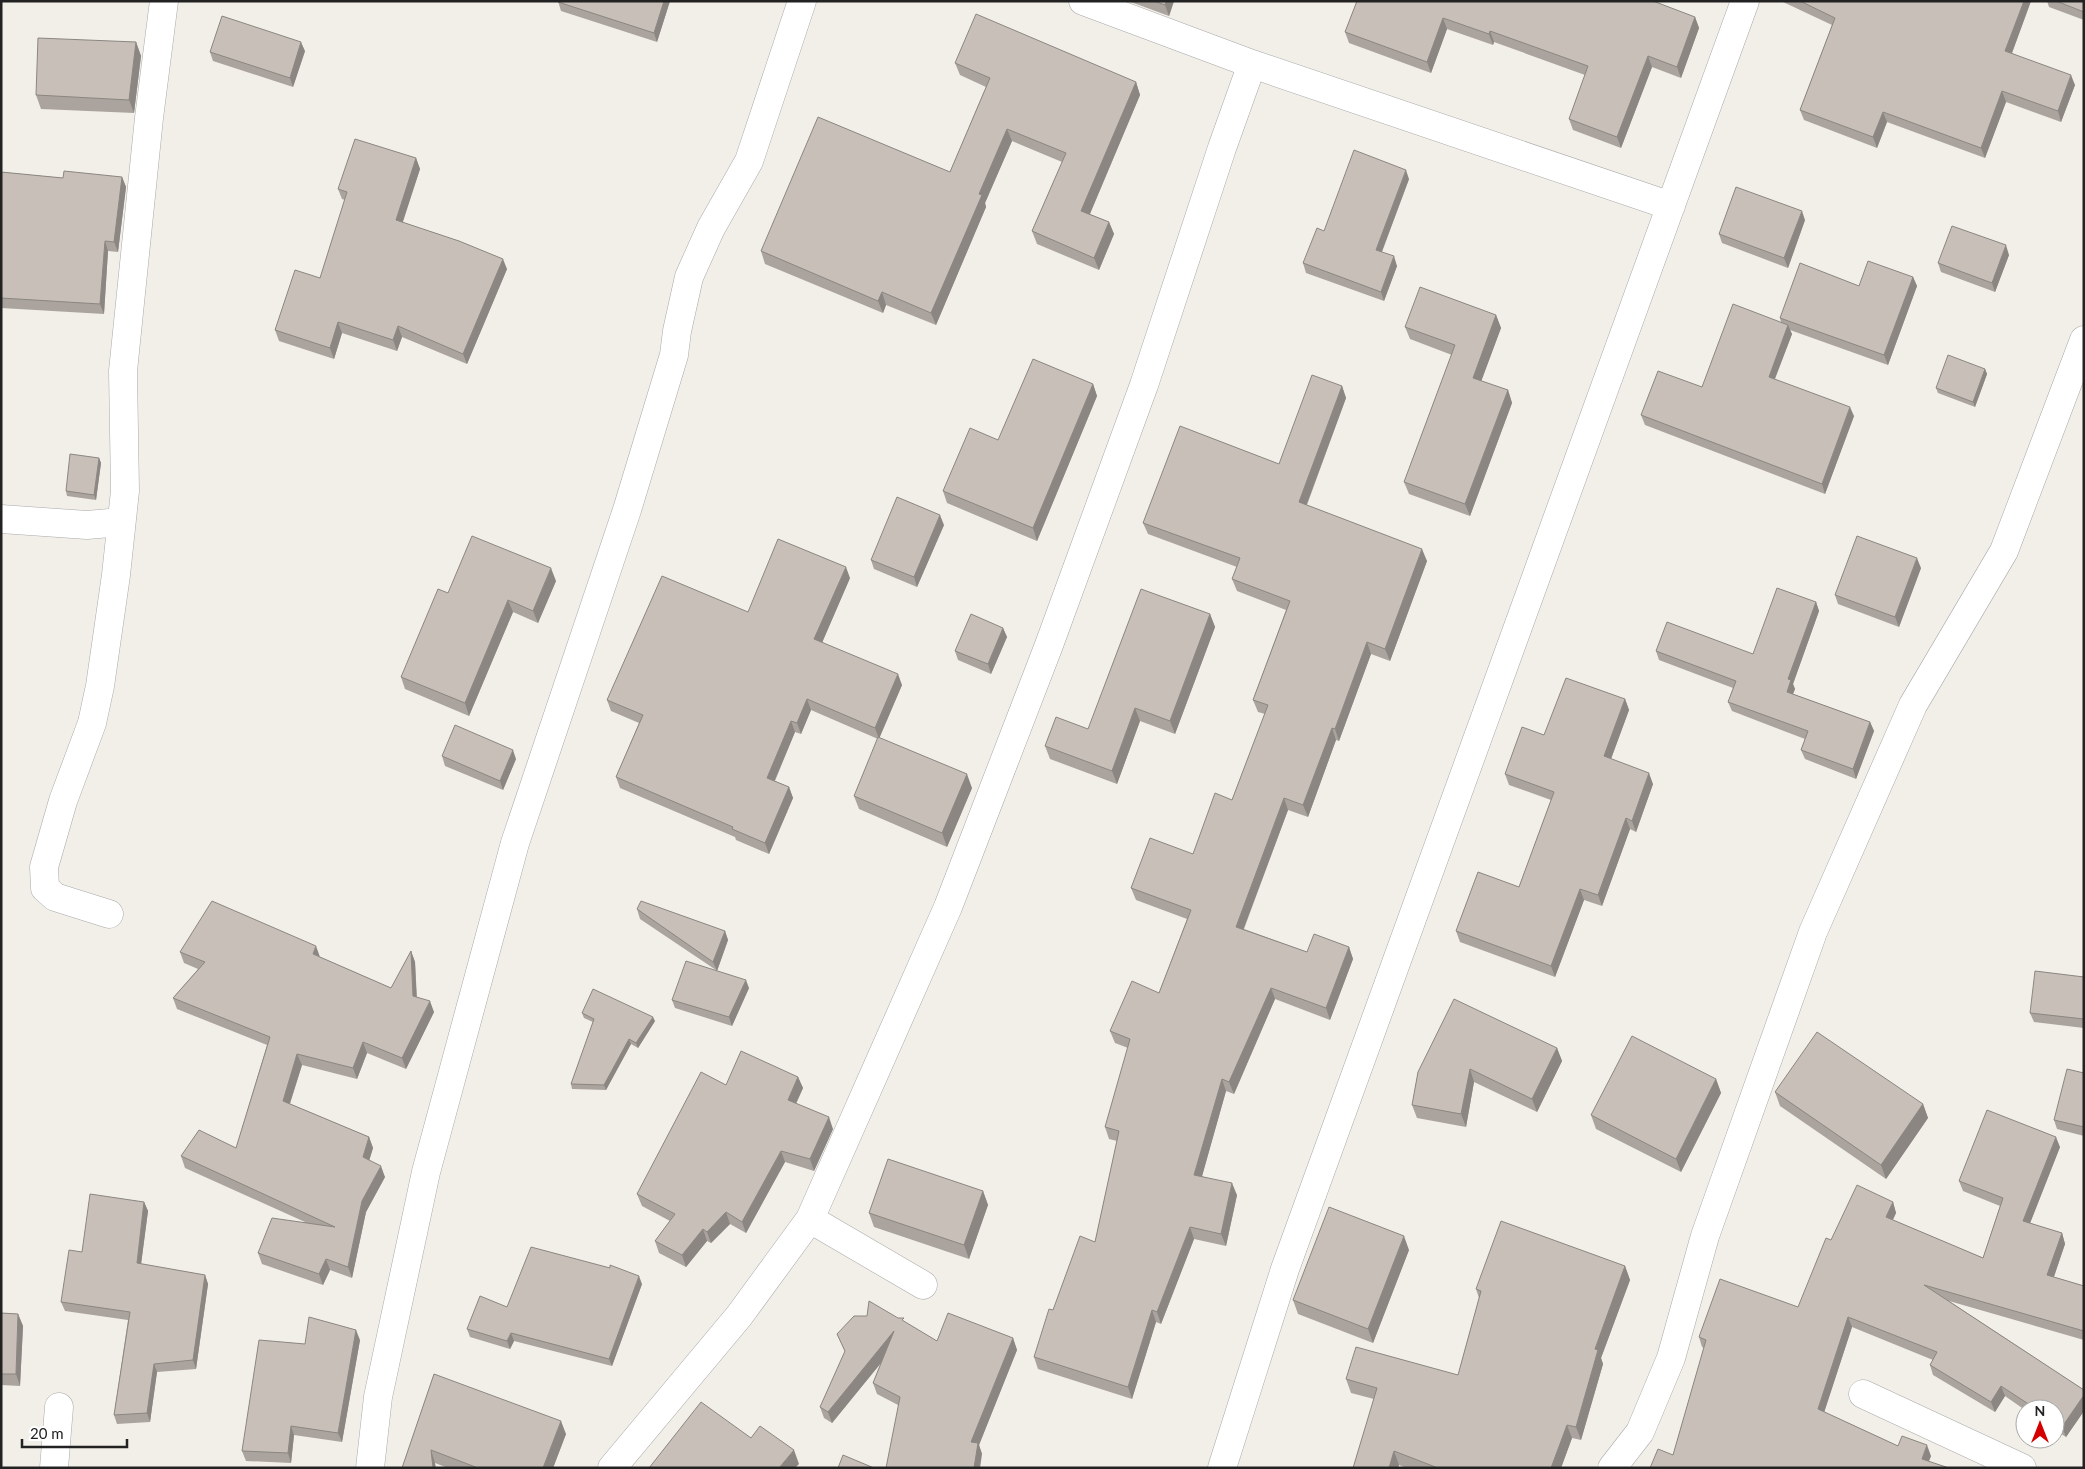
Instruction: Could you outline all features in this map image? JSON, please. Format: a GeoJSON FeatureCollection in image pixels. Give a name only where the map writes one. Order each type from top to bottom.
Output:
{"type":"FeatureCollection","features":[{"type":"Feature","properties":{"kind":"street"},"geometry":{"type":"LineString","coordinates":[[109,914],[55,897],[45,888],[44,867],[63,801],[92,723],[100,686],[116,575],[125,491],[123,371],[149,118],[164,1]]}},
{"type":"Feature","properties":{"kind":"street"},"geometry":{"type":"LineString","coordinates":[[370,1468],[378,1397],[426,1172],[515,843],[649,437],[674,355],[676,331],[689,277],[711,228],[749,161],[802,1]]}},
{"type":"Feature","properties":{"kind":"street"},"geometry":{"type":"LineString","coordinates":[[1083,1],[1252,64],[1672,206]]}},
{"type":"Feature","properties":{"kind":"street"},"geometry":{"type":"LineString","coordinates":[[1222,1468],[1285,1269],[1745,1]]}},
{"type":"Feature","properties":{"kind":"street"},"geometry":{"type":"LineString","coordinates":[[612,1468],[739,1316],[810,1219],[948,907],[1018,726],[1144,385],[1222,148],[1252,64]]}},
{"type":"Feature","properties":{"kind":"street"},"geometry":{"type":"LineString","coordinates":[[1612,1468],[1640,1432],[1671,1358],[1705,1236],[1813,932],[1913,705],[2004,551],[2084,340]]}},
{"type":"Feature","properties":{"kind":"street"},"geometry":{"type":"LineString","coordinates":[[1,519],[87,525],[121,522]]}},
{"type":"Feature","properties":{"kind":"street"},"geometry":{"type":"LineString","coordinates":[[810,1219],[923,1285]]}},
{"type":"Feature","properties":{"kind":"street"},"geometry":{"type":"LineString","coordinates":[[1863,1394],[2022,1468]]}},
{"type":"Feature","properties":{"kind":"street"},"geometry":{"type":"LineString","coordinates":[[54,1468],[59,1407]]}},
{"type":"Feature","properties":{"kind":"building"},"geometry":{"type":"Polygon","coordinates":[[[558,1],[664,1],[654,33],[558,1]]]}},
{"type":"Feature","properties":{"kind":"building"},"geometry":{"type":"Polygon","coordinates":[[[1154,1],[1166,1],[1165,5],[1154,1]]]}},
{"type":"Feature","properties":{"kind":"building"},"geometry":{"type":"Polygon","coordinates":[[[1357,1],[1653,1],[1695,17],[1677,67],[1648,56],[1617,137],[1569,119],[1588,66],[1490,31],[1489,34],[1443,18],[1427,62],[1345,32],[1357,1]]]}},
{"type":"Feature","properties":{"kind":"building"},"geometry":{"type":"Polygon","coordinates":[[[1800,1],[2024,1],[2005,51],[2071,75],[2058,111],[2002,91],[1981,148],[1883,112],[1873,137],[1800,110],[1835,18],[1800,1]]]}},
{"type":"Feature","properties":{"kind":"building"},"geometry":{"type":"Polygon","coordinates":[[[2056,1],[2084,1],[2084,12],[2056,1]]]}},
{"type":"Feature","properties":{"kind":"building"},"geometry":{"type":"Polygon","coordinates":[[[976,14],[1136,82],[1081,211],[1109,222],[1094,258],[1032,231],[1066,153],[1007,129],[979,194],[982,195],[931,313],[882,292],[878,301],[761,251],[818,117],[950,172],[990,78],[955,63],[976,14]]]}},
{"type":"Feature","properties":{"kind":"building"},"geometry":{"type":"Polygon","coordinates":[[[222,16],[301,42],[290,78],[210,52],[222,16]]]}},
{"type":"Feature","properties":{"kind":"building"},"geometry":{"type":"Polygon","coordinates":[[[38,38],[136,42],[129,100],[36,95],[38,38]]]}},
{"type":"Feature","properties":{"kind":"building"},"geometry":{"type":"Polygon","coordinates":[[[355,139],[416,158],[396,220],[459,241],[503,259],[463,354],[398,326],[393,340],[338,322],[330,348],[275,330],[295,270],[320,278],[347,192],[338,189],[355,139]]]}},
{"type":"Feature","properties":{"kind":"building"},"geometry":{"type":"Polygon","coordinates":[[[1354,150],[1406,170],[1376,250],[1394,256],[1381,292],[1303,263],[1317,228],[1324,231],[1354,150]]]}},
{"type":"Feature","properties":{"kind":"building"},"geometry":{"type":"Polygon","coordinates":[[[64,171],[122,177],[114,242],[105,241],[100,304],[1,298],[1,172],[63,178],[64,171]]]}},
{"type":"Feature","properties":{"kind":"building"},"geometry":{"type":"Polygon","coordinates":[[[1736,187],[1802,211],[1784,258],[1719,234],[1736,187]]]}},
{"type":"Feature","properties":{"kind":"building"},"geometry":{"type":"Polygon","coordinates":[[[1952,226],[2006,245],[1992,283],[1938,263],[1952,226]]]}},
{"type":"Feature","properties":{"kind":"building"},"geometry":{"type":"Polygon","coordinates":[[[1868,261],[1913,277],[1884,355],[1780,318],[1800,263],[1859,286],[1868,261]]]}},
{"type":"Feature","properties":{"kind":"building"},"geometry":{"type":"Polygon","coordinates":[[[1420,287],[1496,315],[1473,378],[1508,390],[1465,504],[1404,482],[1455,345],[1405,327],[1420,287]]]}},
{"type":"Feature","properties":{"kind":"building"},"geometry":{"type":"Polygon","coordinates":[[[1733,304],[1788,325],[1769,377],[1850,407],[1822,484],[1641,415],[1658,371],[1702,387],[1733,304]]]}},
{"type":"Feature","properties":{"kind":"building"},"geometry":{"type":"Polygon","coordinates":[[[1948,355],[1985,369],[1973,402],[1936,388],[1948,355]]]}},
{"type":"Feature","properties":{"kind":"building"},"geometry":{"type":"Polygon","coordinates":[[[1033,359],[1093,384],[1033,528],[943,491],[970,428],[998,440],[1033,359]]]}},
{"type":"Feature","properties":{"kind":"building"},"geometry":{"type":"Polygon","coordinates":[[[1312,375],[1342,386],[1299,502],[1422,549],[1385,649],[1367,642],[1335,729],[1332,728],[1303,805],[1284,798],[1236,927],[1307,952],[1314,934],[1349,947],[1326,1008],[1271,988],[1229,1082],[1222,1079],[1194,1175],[1232,1183],[1221,1234],[1190,1227],[1157,1312],[1152,1310],[1128,1387],[1034,1357],[1049,1309],[1053,1310],[1080,1236],[1095,1242],[1119,1131],[1105,1127],[1130,1039],[1110,1031],[1132,981],[1159,993],[1191,910],[1131,888],[1150,838],[1193,854],[1215,793],[1232,800],[1268,705],[1253,700],[1290,601],[1232,579],[1240,558],[1143,523],[1180,426],[1279,464],[1312,375]]]}},
{"type":"Feature","properties":{"kind":"building"},"geometry":{"type":"Polygon","coordinates":[[[70,454],[99,458],[94,495],[66,491],[70,454]]]}},
{"type":"Feature","properties":{"kind":"building"},"geometry":{"type":"Polygon","coordinates":[[[897,497],[940,515],[914,577],[871,560],[897,497]]]}},
{"type":"Feature","properties":{"kind":"building"},"geometry":{"type":"Polygon","coordinates":[[[472,536],[551,568],[533,611],[508,600],[465,703],[401,677],[438,589],[448,593],[472,536]]]}},
{"type":"Feature","properties":{"kind":"building"},"geometry":{"type":"Polygon","coordinates":[[[1857,536],[1917,558],[1895,617],[1835,595],[1857,536]]]}},
{"type":"Feature","properties":{"kind":"building"},"geometry":{"type":"Polygon","coordinates":[[[778,539],[846,567],[814,639],[898,674],[875,728],[807,699],[797,723],[791,721],[767,778],[789,787],[765,843],[732,829],[733,827],[616,777],[643,715],[607,700],[662,576],[748,612],[778,539]]]}},
{"type":"Feature","properties":{"kind":"building"},"geometry":{"type":"Polygon","coordinates":[[[1777,588],[1816,602],[1788,679],[1791,680],[1787,692],[1870,722],[1853,769],[1801,750],[1808,731],[1728,702],[1736,681],[1656,651],[1667,622],[1753,654],[1777,588]]]}},
{"type":"Feature","properties":{"kind":"building"},"geometry":{"type":"Polygon","coordinates":[[[1141,589],[1210,614],[1170,721],[1135,708],[1112,771],[1045,746],[1056,717],[1088,729],[1141,589]]]}},
{"type":"Feature","properties":{"kind":"building"},"geometry":{"type":"Polygon","coordinates":[[[971,614],[1003,628],[988,664],[955,651],[971,614]]]}},
{"type":"Feature","properties":{"kind":"building"},"geometry":{"type":"Polygon","coordinates":[[[1566,678],[1625,699],[1604,756],[1649,773],[1632,821],[1626,818],[1598,895],[1580,889],[1551,966],[1456,931],[1478,872],[1519,887],[1554,792],[1505,774],[1522,727],[1544,735],[1566,678]]]}},
{"type":"Feature","properties":{"kind":"building"},"geometry":{"type":"Polygon","coordinates":[[[455,725],[513,750],[500,781],[442,756],[455,725]]]}},
{"type":"Feature","properties":{"kind":"building"},"geometry":{"type":"Polygon","coordinates":[[[878,737],[967,774],[942,833],[854,796],[878,737]]]}},
{"type":"Feature","properties":{"kind":"building"},"geometry":{"type":"Polygon","coordinates":[[[212,901],[316,946],[313,954],[391,988],[411,951],[413,996],[430,1001],[402,1058],[363,1042],[353,1068],[297,1054],[283,1101],[369,1137],[363,1157],[381,1166],[362,1201],[348,1267],[326,1259],[319,1274],[258,1253],[272,1218],[335,1227],[181,1156],[199,1130],[236,1148],[270,1037],[173,998],[205,962],[180,952],[212,901]]]}},
{"type":"Feature","properties":{"kind":"building"},"geometry":{"type":"Polygon","coordinates":[[[641,901],[725,931],[713,962],[637,909],[641,901]]]}},
{"type":"Feature","properties":{"kind":"building"},"geometry":{"type":"Polygon","coordinates":[[[686,961],[746,980],[729,1017],[672,1000],[686,961]]]}},
{"type":"Feature","properties":{"kind":"building"},"geometry":{"type":"Polygon","coordinates":[[[2035,971],[2084,977],[2084,1019],[2030,1013],[2035,971]]]}},
{"type":"Feature","properties":{"kind":"building"},"geometry":{"type":"Polygon","coordinates":[[[593,989],[653,1017],[636,1043],[629,1039],[604,1085],[571,1084],[594,1019],[582,1013],[593,989]]]}},
{"type":"Feature","properties":{"kind":"building"},"geometry":{"type":"Polygon","coordinates":[[[1454,999],[1557,1048],[1532,1099],[1470,1069],[1461,1114],[1412,1105],[1418,1072],[1454,999]]]}},
{"type":"Feature","properties":{"kind":"building"},"geometry":{"type":"Polygon","coordinates":[[[1817,1032],[1923,1104],[1881,1165],[1775,1092],[1817,1032]]]}},
{"type":"Feature","properties":{"kind":"building"},"geometry":{"type":"Polygon","coordinates":[[[1632,1036],[1716,1079],[1676,1159],[1591,1115],[1632,1036]]]}},
{"type":"Feature","properties":{"kind":"building"},"geometry":{"type":"Polygon","coordinates":[[[741,1051],[798,1077],[788,1100],[829,1117],[810,1159],[781,1151],[742,1222],[726,1212],[707,1232],[703,1229],[682,1255],[655,1241],[675,1214],[637,1194],[701,1072],[726,1085],[741,1051]]]}},
{"type":"Feature","properties":{"kind":"building"},"geometry":{"type":"Polygon","coordinates":[[[2067,1069],[2084,1073],[2084,1127],[2054,1120],[2067,1069]]]}},
{"type":"Feature","properties":{"kind":"building"},"geometry":{"type":"Polygon","coordinates":[[[1987,1110],[2056,1137],[2023,1221],[2062,1233],[2047,1275],[2084,1286],[2084,1331],[1924,1285],[2084,1390],[2084,1395],[2065,1423],[2065,1399],[2021,1399],[2001,1386],[1991,1402],[1930,1365],[1937,1352],[1848,1317],[1818,1409],[1898,1446],[1902,1436],[1927,1445],[1922,1459],[1949,1468],[1650,1468],[1658,1449],[1673,1455],[1706,1340],[1699,1337],[1720,1279],[1798,1307],[1826,1238],[1831,1240],[1857,1185],[1893,1202],[1886,1217],[1983,1258],[2003,1198],[1959,1181],[1987,1110]]]}},
{"type":"Feature","properties":{"kind":"building"},"geometry":{"type":"Polygon","coordinates":[[[888,1159],[983,1191],[964,1245],[869,1213],[888,1159]]]}},
{"type":"Feature","properties":{"kind":"building"},"geometry":{"type":"Polygon","coordinates":[[[90,1194],[144,1202],[137,1263],[205,1275],[193,1360],[154,1364],[147,1413],[114,1415],[130,1312],[61,1302],[69,1250],[82,1252],[90,1194]]]}},
{"type":"Feature","properties":{"kind":"building"},"geometry":{"type":"Polygon","coordinates":[[[1329,1207],[1404,1236],[1368,1329],[1293,1300],[1329,1207]]]}},
{"type":"Feature","properties":{"kind":"building"},"geometry":{"type":"Polygon","coordinates":[[[1501,1221],[1625,1266],[1595,1349],[1598,1350],[1576,1427],[1567,1425],[1551,1468],[1438,1468],[1394,1451],[1389,1468],[1353,1468],[1377,1388],[1346,1379],[1356,1347],[1458,1375],[1481,1291],[1476,1289],[1501,1221]]]}},
{"type":"Feature","properties":{"kind":"building"},"geometry":{"type":"Polygon","coordinates":[[[531,1247],[610,1268],[610,1265],[639,1276],[609,1359],[511,1333],[507,1341],[467,1329],[480,1296],[507,1307],[531,1247]]]}},
{"type":"Feature","properties":{"kind":"building"},"geometry":{"type":"Polygon","coordinates":[[[869,1301],[898,1318],[904,1318],[902,1320],[937,1341],[948,1313],[1013,1338],[971,1442],[978,1443],[974,1468],[886,1468],[900,1397],[873,1383],[894,1331],[828,1412],[820,1407],[845,1351],[837,1334],[854,1316],[867,1316],[869,1301]]]}},
{"type":"Feature","properties":{"kind":"building"},"geometry":{"type":"Polygon","coordinates":[[[1,1313],[18,1314],[16,1374],[1,1374],[1,1313]]]}},
{"type":"Feature","properties":{"kind":"building"},"geometry":{"type":"Polygon","coordinates":[[[309,1317],[356,1330],[338,1433],[291,1426],[288,1453],[242,1451],[259,1340],[305,1344],[309,1317]]]}},
{"type":"Feature","properties":{"kind":"building"},"geometry":{"type":"Polygon","coordinates":[[[434,1374],[561,1421],[543,1468],[478,1468],[431,1450],[433,1468],[402,1468],[434,1374]]]}},
{"type":"Feature","properties":{"kind":"building"},"geometry":{"type":"Polygon","coordinates":[[[701,1402],[751,1438],[760,1426],[794,1450],[779,1468],[649,1468],[701,1402]]]}},
{"type":"Feature","properties":{"kind":"building"},"geometry":{"type":"Polygon","coordinates":[[[843,1455],[874,1468],[838,1468],[843,1455]]]}}]}
